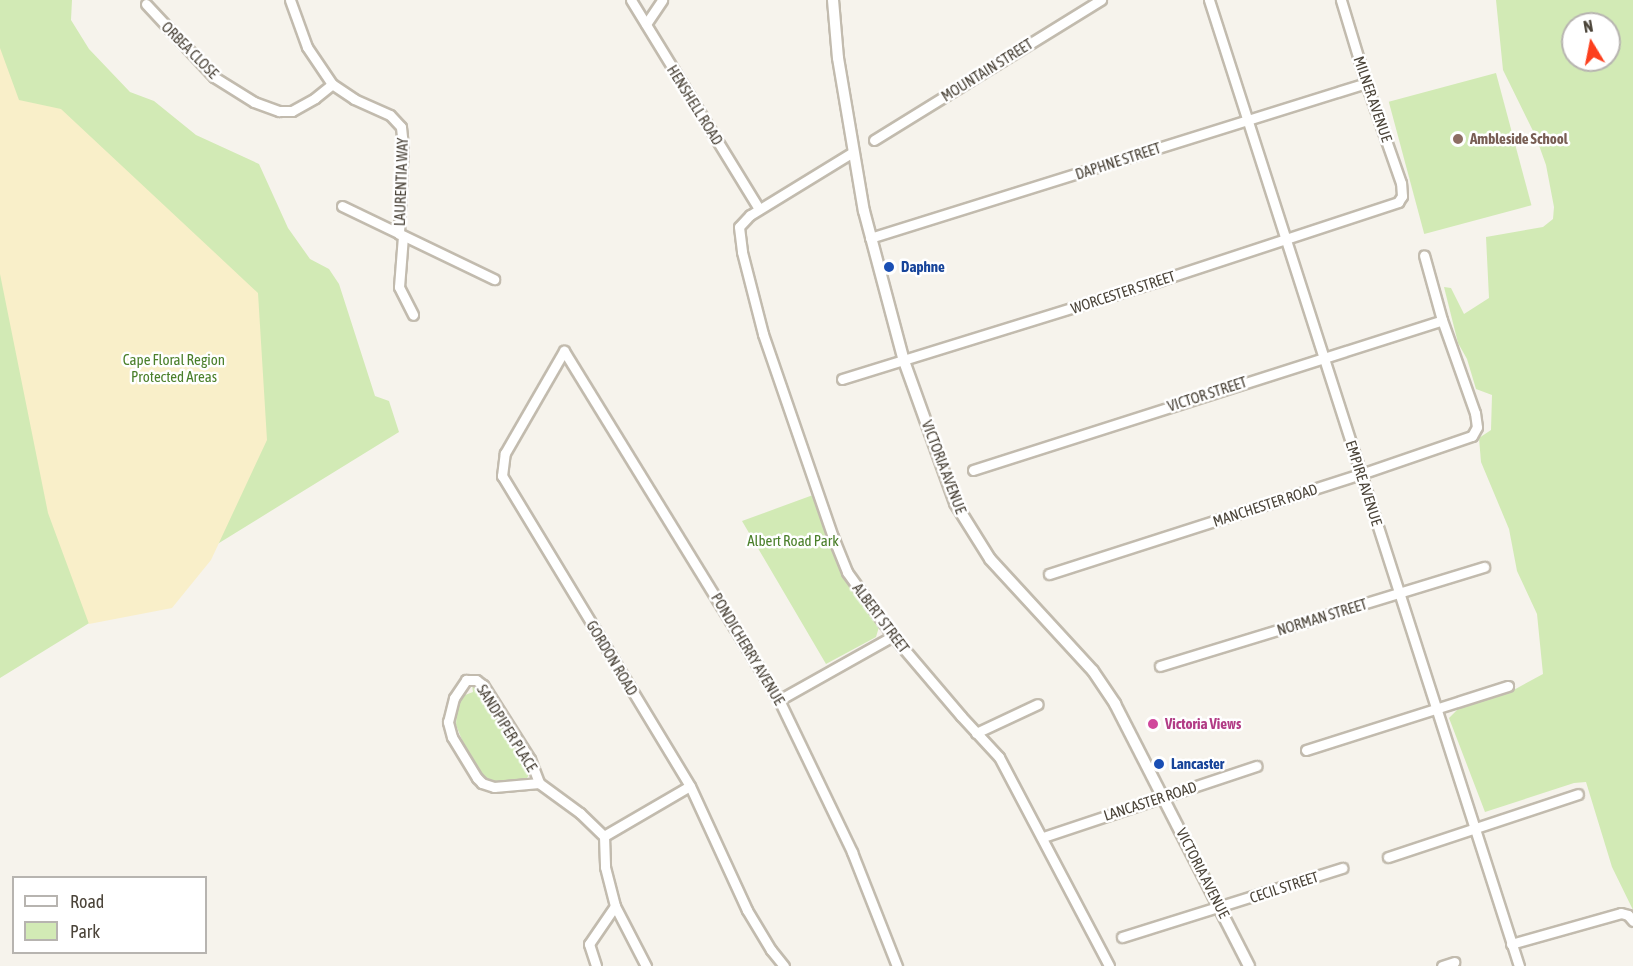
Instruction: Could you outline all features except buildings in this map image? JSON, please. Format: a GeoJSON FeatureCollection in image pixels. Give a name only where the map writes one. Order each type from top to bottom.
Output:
{"type":"FeatureCollection","features":[{"type":"Feature","properties":{"kind":"street","name":"LAURENTIA WAY"},"geometry":{"type":"LineString","coordinates":[[291,0],[308,47],[332,84],[354,99],[390,115],[401,126],[404,145],[401,235]]}},
{"type":"Feature","properties":{"kind":"street","name":"HENSHELL ROAD"},"geometry":{"type":"LineString","coordinates":[[631,0],[759,209]]}},
{"type":"Feature","properties":{"kind":"street"},"geometry":{"type":"LineString","coordinates":[[646,24],[662,0]]}},
{"type":"Feature","properties":{"kind":"street","name":"VICTORIA AVENUE"},"geometry":{"type":"LineString","coordinates":[[833,0],[838,58],[853,153],[870,238],[904,361],[945,477],[970,531],[990,559],[1093,671],[1119,712],[1249,966]]}},
{"type":"Feature","properties":{"kind":"street","name":"MOUNTAIN STREET"},"geometry":{"type":"LineString","coordinates":[[874,140],[1101,0]]}},
{"type":"Feature","properties":{"kind":"street","name":"EMPIRE AVENUE"},"geometry":{"type":"LineString","coordinates":[[1209,0],[1519,966]]}},
{"type":"Feature","properties":{"kind":"street","name":"MILNER AVENUE"},"geometry":{"type":"LineString","coordinates":[[1341,0],[1366,83],[1401,183],[1401,198]]}},
{"type":"Feature","properties":{"kind":"street","name":"ORBEA CLOSE"},"geometry":{"type":"LineString","coordinates":[[146,3],[214,77],[254,102],[279,111],[292,111],[315,98],[332,84]]}},
{"type":"Feature","properties":{"kind":"street","name":"DAPHNE STREET"},"geometry":{"type":"LineString","coordinates":[[870,238],[1248,122],[1366,83]]}},
{"type":"Feature","properties":{"kind":"street"},"geometry":{"type":"LineString","coordinates":[[759,209],[853,153]]}},
{"type":"Feature","properties":{"kind":"street","name":"WORCESTER STREET"},"geometry":{"type":"LineString","coordinates":[[842,379],[1383,208],[1401,198]]}},
{"type":"Feature","properties":{"kind":"street"},"geometry":{"type":"LineString","coordinates":[[342,206],[494,279]]}},
{"type":"Feature","properties":{"kind":"street","name":"ALBERT STREET"},"geometry":{"type":"LineString","coordinates":[[759,209],[746,218],[739,228],[742,252],[763,334],[841,560],[893,636],[976,733],[999,756],[1109,966]]}},
{"type":"Feature","properties":{"kind":"street"},"geometry":{"type":"LineString","coordinates":[[401,235],[399,287],[413,315]]}},
{"type":"Feature","properties":{"kind":"street"},"geometry":{"type":"LineString","coordinates":[[1424,255],[1442,320]]}},
{"type":"Feature","properties":{"kind":"street","name":"VICTOR STREET"},"geometry":{"type":"LineString","coordinates":[[973,470],[1442,320]]}},
{"type":"Feature","properties":{"kind":"street","name":"MANCHESTER ROAD"},"geometry":{"type":"LineString","coordinates":[[1049,574],[1361,474],[1472,435],[1477,429],[1475,414],[1442,320]]}},
{"type":"Feature","properties":{"kind":"street","name":"PONDICHERRY AVENUE"},"geometry":{"type":"LineString","coordinates":[[564,351],[779,700],[852,852],[897,966]]}},
{"type":"Feature","properties":{"kind":"street","name":"GORDON ROAD"},"geometry":{"type":"LineString","coordinates":[[564,351],[505,453],[502,476],[690,786],[747,910],[771,950],[784,966]]}},
{"type":"Feature","properties":{"kind":"street","name":"NORMAN STREET"},"geometry":{"type":"LineString","coordinates":[[1160,666],[1484,567]]}},
{"type":"Feature","properties":{"kind":"street"},"geometry":{"type":"LineString","coordinates":[[779,700],[893,636]]}},
{"type":"Feature","properties":{"kind":"street","name":"SANDPIPER PLACE"},"geometry":{"type":"LineString","coordinates":[[539,783],[494,787],[482,783],[477,778],[452,737],[448,722],[457,690],[466,680],[476,680],[483,685],[530,759],[539,783],[580,813],[604,836]]}},
{"type":"Feature","properties":{"kind":"street"},"geometry":{"type":"LineString","coordinates":[[1306,750],[1508,686]]}},
{"type":"Feature","properties":{"kind":"street"},"geometry":{"type":"LineString","coordinates":[[976,733],[1038,704]]}},
{"type":"Feature","properties":{"kind":"street","name":"LANCASTER ROAD"},"geometry":{"type":"LineString","coordinates":[[1043,837],[1257,766]]}},
{"type":"Feature","properties":{"kind":"street"},"geometry":{"type":"LineString","coordinates":[[646,966],[630,930],[615,906],[605,867],[604,836],[690,786]]}},
{"type":"Feature","properties":{"kind":"street"},"geometry":{"type":"LineString","coordinates":[[1388,857],[1578,794]]}},
{"type":"Feature","properties":{"kind":"street","name":"CECIL STREET"},"geometry":{"type":"LineString","coordinates":[[1122,937],[1221,908],[1342,868]]}},
{"type":"Feature","properties":{"kind":"street"},"geometry":{"type":"LineString","coordinates":[[596,966],[589,944],[615,906]]}},
{"type":"Feature","properties":{"kind":"street"},"geometry":{"type":"LineString","coordinates":[[1511,944],[1621,913],[1628,915],[1633,921]]}},
{"type":"Feature","properties":{"kind":"street"},"geometry":{"type":"LineString","coordinates":[[1442,966],[1454,962]]}},
{"type":"Feature","properties":{"kind":"green space","name":"Cape Floral Region Protected Areas"},"geometry":{"type":"Polygon","coordinates":[[[0,0],[72,0],[71,20],[89,49],[130,92],[154,101],[196,135],[259,164],[288,228],[310,259],[329,269],[339,284],[375,396],[389,401],[399,432],[0,678],[0,0]]]}},
{"type":"Feature","properties":{"kind":"green space"},"geometry":{"type":"Polygon","coordinates":[[[1496,0],[1633,0],[1633,910],[1612,867],[1586,782],[1574,783],[1485,812],[1449,718],[1458,709],[1510,692],[1543,674],[1537,614],[1517,571],[1509,529],[1481,462],[1479,438],[1491,430],[1492,395],[1476,389],[1467,359],[1458,343],[1444,287],[1451,288],[1464,314],[1489,298],[1486,237],[1543,227],[1553,219],[1554,207],[1546,165],[1536,137],[1503,70],[1496,0]]]}},
{"type":"Feature","properties":{"kind":"green space"},"geometry":{"type":"Polygon","coordinates":[[[1496,73],[1531,205],[1424,234],[1389,102],[1496,73]]]}},
{"type":"Feature","properties":{"kind":"green space","name":"Albert Road Park"},"geometry":{"type":"Polygon","coordinates":[[[813,495],[841,573],[879,627],[876,637],[826,664],[742,521],[813,495]]]}},
{"type":"Feature","properties":{"kind":"green space"},"geometry":{"type":"Polygon","coordinates":[[[472,685],[481,688],[528,764],[531,771],[527,778],[498,784],[484,781],[466,750],[456,725],[457,706],[465,695],[473,692],[472,685]]]}},
{"type":"Feature","properties":{"kind":"sand"},"geometry":{"type":"Polygon","coordinates":[[[0,48],[19,100],[61,109],[258,293],[267,440],[211,560],[172,608],[89,624],[48,513],[0,274],[0,48]]]}},
{"type":"Feature","properties":{"kind":"place","name":"Ambleside School"},"geometry":{"type":"Point","coordinates":[1458,139]}},
{"type":"Feature","properties":{"kind":"place","name":"Daphne"},"geometry":{"type":"Point","coordinates":[889,267]}},
{"type":"Feature","properties":{"kind":"place","name":"Victoria Views"},"geometry":{"type":"Point","coordinates":[1153,724]}},
{"type":"Feature","properties":{"kind":"place","name":"Lancaster"},"geometry":{"type":"Point","coordinates":[1159,764]}}]}
